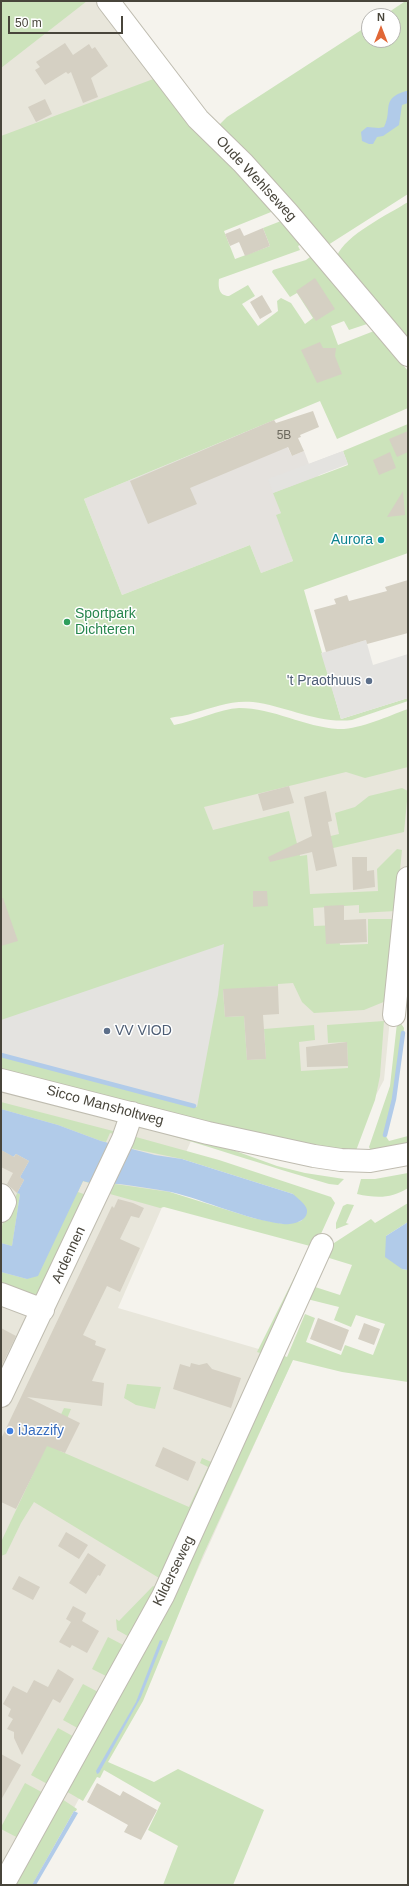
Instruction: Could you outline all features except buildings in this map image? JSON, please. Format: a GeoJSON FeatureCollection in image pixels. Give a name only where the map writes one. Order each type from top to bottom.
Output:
{"type":"FeatureCollection","features":[{"type":"Feature","properties":{"kind":"street","name":"Oude Wehlseweg"},"geometry":{"type":"LineString","coordinates":[[108,1],[198,119],[243,163],[288,213],[408,355]]}},
{"type":"Feature","properties":{"kind":"street"},"geometry":{"type":"LineString","coordinates":[[394,1015],[408,878]]}},
{"type":"Feature","properties":{"kind":"street","name":"Sicco Mansholtweg"},"geometry":{"type":"LineString","coordinates":[[1,1080],[208,1133],[341,1160],[370,1161],[408,1154]]}},
{"type":"Feature","properties":{"kind":"street","name":"Ardennen"},"geometry":{"type":"LineString","coordinates":[[1,1396],[100,1190],[123,1139],[132,1113]]}},
{"type":"Feature","properties":{"kind":"street","name":"Sicco Mansholtweg"},"geometry":{"type":"LineString","coordinates":[[208,1133],[251,1153],[321,1172],[363,1175],[384,1174],[408,1169]]}},
{"type":"Feature","properties":{"kind":"street"},"geometry":{"type":"LineString","coordinates":[[1,1195],[4,1202],[1,1211]]}},
{"type":"Feature","properties":{"kind":"street","name":"Kilderseweg"},"geometry":{"type":"LineString","coordinates":[[3,1885],[163,1596],[322,1245]]}},
{"type":"Feature","properties":{"kind":"street"},"geometry":{"type":"LineString","coordinates":[[1,1294],[43,1310]]}},
{"type":"Feature","properties":{"kind":"shaded area"},"geometry":{"type":"Polygon","coordinates":[[[1,1],[123,1],[177,79],[1,139],[1,1]]]}},
{"type":"Feature","properties":{"kind":"shaded area"},"geometry":{"type":"Polygon","coordinates":[[[274,420],[292,456],[304,451],[309,464],[343,451],[281,513],[277,515],[293,561],[261,573],[250,545],[122,595],[84,499],[274,420]]]}},
{"type":"Feature","properties":{"kind":"shaded area"},"geometry":{"type":"Polygon","coordinates":[[[343,451],[348,464],[273,493],[268,479],[343,451]]]}},
{"type":"Feature","properties":{"kind":"shaded area","name":"'t Praothuus"},"geometry":{"type":"Polygon","coordinates":[[[366,640],[373,665],[408,654],[408,698],[341,719],[321,653],[366,640]]]}},
{"type":"Feature","properties":{"kind":"shaded area"},"geometry":{"type":"Polygon","coordinates":[[[408,754],[408,1008],[391,1008],[384,1080],[347,1150],[197,1105],[200,807],[408,754]]]}},
{"type":"Feature","properties":{"kind":"shaded area","name":"VV VIOD"},"geometry":{"type":"Polygon","coordinates":[[[224,944],[218,995],[197,1107],[1,1055],[1,1020],[224,944]]]}},
{"type":"Feature","properties":{"kind":"shaded area"},"geometry":{"type":"Polygon","coordinates":[[[1,1065],[201,1118],[118,1308],[293,1359],[180,1609],[33,1885],[1,1885],[1,1065]]]}},
{"type":"Feature","properties":{"kind":"green space"},"geometry":{"type":"Polygon","coordinates":[[[1,1],[87,1],[1,68],[1,1]]]}},
{"type":"Feature","properties":{"kind":"green space"},"geometry":{"type":"Polygon","coordinates":[[[403,1],[408,1],[408,194],[328,245],[217,129],[193,101],[218,126],[227,117],[361,30],[361,48],[401,48],[401,8],[395,8],[404,2],[403,1]]]}},
{"type":"Feature","properties":{"kind":"green space"},"geometry":{"type":"Polygon","coordinates":[[[156,78],[276,210],[224,231],[235,259],[270,246],[263,228],[281,221],[302,244],[298,246],[300,250],[219,279],[219,288],[221,293],[229,296],[248,285],[255,296],[242,304],[258,326],[278,311],[277,301],[281,298],[291,303],[305,324],[313,318],[297,293],[290,297],[272,272],[273,270],[306,260],[310,257],[314,257],[368,322],[367,324],[349,330],[344,321],[331,326],[338,345],[374,331],[408,371],[408,408],[337,439],[320,401],[84,499],[122,595],[250,545],[261,573],[293,561],[276,515],[281,513],[273,493],[348,465],[343,451],[408,424],[408,553],[304,590],[341,719],[408,698],[408,701],[352,720],[339,721],[314,717],[253,702],[223,704],[188,715],[170,718],[174,725],[239,708],[264,711],[326,728],[346,729],[373,722],[408,709],[408,767],[365,778],[346,772],[204,807],[213,830],[289,811],[300,856],[307,855],[310,894],[378,891],[377,869],[397,849],[402,850],[396,911],[359,913],[359,905],[313,908],[314,926],[338,925],[340,945],[368,944],[368,919],[396,919],[386,1001],[364,1010],[314,1013],[302,1002],[293,983],[278,984],[278,986],[223,990],[225,1017],[244,1016],[247,1060],[266,1059],[264,1029],[314,1025],[315,1040],[299,1042],[301,1071],[348,1068],[347,1042],[328,1043],[327,1025],[384,1021],[380,1076],[375,1100],[354,1156],[347,1156],[1,1072],[1,136],[156,78]]]}},
{"type":"Feature","properties":{"kind":"green space"},"geometry":{"type":"Polygon","coordinates":[[[408,202],[408,347],[337,256],[349,240],[358,233],[408,202]]]}},
{"type":"Feature","properties":{"kind":"green space"},"geometry":{"type":"Polygon","coordinates":[[[402,788],[408,791],[404,832],[320,851],[318,839],[339,834],[335,813],[355,807],[369,796],[402,788]]]}},
{"type":"Feature","properties":{"kind":"green space"},"geometry":{"type":"Polygon","coordinates":[[[400,1022],[404,1028],[400,1062],[394,1099],[385,1135],[389,1141],[408,1136],[408,1150],[372,1153],[369,1147],[390,1086],[397,1023],[400,1022]]]}},
{"type":"Feature","properties":{"kind":"green space"},"geometry":{"type":"Polygon","coordinates":[[[1,1102],[113,1131],[113,1134],[110,1133],[106,1142],[101,1141],[58,1125],[1,1109],[1,1102]]]}},
{"type":"Feature","properties":{"kind":"green space"},"geometry":{"type":"Polygon","coordinates":[[[140,1127],[208,1141],[277,1166],[305,1173],[344,1179],[338,1185],[329,1184],[140,1127]]]}},
{"type":"Feature","properties":{"kind":"green space"},"geometry":{"type":"Polygon","coordinates":[[[136,1137],[219,1160],[331,1197],[335,1203],[265,1357],[257,1360],[260,1353],[257,1352],[310,1246],[110,1194],[115,1184],[170,1192],[253,1218],[284,1224],[301,1221],[305,1216],[293,1194],[182,1159],[131,1148],[136,1137]]]}},
{"type":"Feature","properties":{"kind":"green space"},"geometry":{"type":"Polygon","coordinates":[[[76,1171],[89,1183],[83,1181],[78,1192],[89,1196],[39,1298],[1,1288],[1,1272],[27,1279],[76,1171]]]}},
{"type":"Feature","properties":{"kind":"green space"},"geometry":{"type":"Polygon","coordinates":[[[408,1173],[408,1188],[402,1192],[383,1197],[357,1194],[361,1179],[375,1179],[408,1173]]]}},
{"type":"Feature","properties":{"kind":"green space"},"geometry":{"type":"Polygon","coordinates":[[[17,1193],[20,1194],[12,1246],[1,1243],[1,1231],[4,1217],[9,1216],[17,1193]]]}},
{"type":"Feature","properties":{"kind":"green space"},"geometry":{"type":"Polygon","coordinates":[[[408,1203],[408,1222],[386,1236],[402,1269],[408,1270],[408,1382],[342,1372],[293,1360],[203,1555],[143,1701],[108,1762],[154,1782],[178,1769],[264,1810],[233,1885],[163,1885],[178,1846],[148,1830],[161,1803],[104,1770],[100,1778],[97,1777],[83,1801],[64,1790],[282,1355],[287,1357],[305,1314],[315,1318],[306,1342],[341,1355],[345,1345],[373,1355],[385,1324],[356,1315],[351,1327],[334,1320],[339,1307],[307,1299],[312,1286],[340,1295],[352,1265],[326,1257],[331,1245],[371,1219],[375,1223],[408,1203]]]}},
{"type":"Feature","properties":{"kind":"green space"},"geometry":{"type":"Polygon","coordinates":[[[347,1204],[354,1205],[346,1223],[349,1224],[336,1229],[336,1223],[343,1206],[347,1204]]]}},
{"type":"Feature","properties":{"kind":"green space"},"geometry":{"type":"Polygon","coordinates":[[[127,1384],[161,1387],[155,1409],[136,1405],[124,1398],[127,1384]]]}},
{"type":"Feature","properties":{"kind":"green space"},"geometry":{"type":"Polygon","coordinates":[[[64,1408],[71,1409],[64,1426],[60,1451],[189,1507],[208,1467],[200,1463],[202,1458],[216,1464],[164,1581],[34,1502],[21,1523],[6,1554],[1,1556],[1,1542],[64,1408]]]}},
{"type":"Feature","properties":{"kind":"green space"},"geometry":{"type":"Polygon","coordinates":[[[153,1586],[161,1589],[133,1639],[117,1630],[116,1619],[119,1621],[153,1586]]]}},
{"type":"Feature","properties":{"kind":"green space"},"geometry":{"type":"Polygon","coordinates":[[[108,1637],[129,1648],[112,1679],[92,1669],[108,1637]]]}},
{"type":"Feature","properties":{"kind":"green space"},"geometry":{"type":"Polygon","coordinates":[[[83,1684],[102,1694],[81,1730],[63,1720],[83,1684]]]}},
{"type":"Feature","properties":{"kind":"green space"},"geometry":{"type":"Polygon","coordinates":[[[58,1728],[78,1739],[51,1786],[31,1775],[58,1728]]]}},
{"type":"Feature","properties":{"kind":"green space"},"geometry":{"type":"Polygon","coordinates":[[[25,1783],[47,1795],[22,1840],[1,1829],[1,1827],[25,1783]]]}},
{"type":"Feature","properties":{"kind":"green space"},"geometry":{"type":"Polygon","coordinates":[[[59,1797],[77,1809],[76,1811],[74,1811],[32,1885],[14,1885],[59,1797]]]}},
{"type":"Feature","properties":{"kind":"water"},"geometry":{"type":"Polygon","coordinates":[[[408,91],[408,103],[402,105],[399,125],[383,136],[377,137],[373,144],[362,141],[361,132],[367,127],[384,127],[390,101],[393,97],[408,91]]]}},
{"type":"Feature","properties":{"kind":"water"},"geometry":{"type":"Polygon","coordinates":[[[1,1109],[58,1125],[101,1141],[155,1155],[182,1159],[293,1194],[305,1206],[307,1214],[302,1220],[290,1224],[269,1222],[171,1192],[125,1185],[83,1181],[38,1276],[27,1279],[1,1272],[1,1243],[12,1246],[20,1194],[17,1193],[24,1180],[20,1177],[29,1161],[16,1154],[13,1157],[1,1150],[1,1109]]]}},
{"type":"Feature","properties":{"kind":"water"},"geometry":{"type":"Polygon","coordinates":[[[408,1222],[408,1270],[402,1269],[385,1257],[386,1236],[408,1222]]]}},
{"type":"Feature","properties":{"kind":"water"},"geometry":{"type":"Polygon","coordinates":[[[160,1640],[163,1641],[141,1697],[99,1773],[97,1774],[96,1771],[136,1702],[160,1640]]]}},
{"type":"Feature","properties":{"kind":"water"},"geometry":{"type":"Polygon","coordinates":[[[74,1811],[78,1813],[36,1885],[32,1885],[74,1811]]]}},
{"type":"Feature","properties":{"kind":"waterway"},"geometry":{"type":"LineString","coordinates":[[385,1135],[394,1099],[403,1033]]}},
{"type":"Feature","properties":{"kind":"waterway"},"geometry":{"type":"LineString","coordinates":[[1,1055],[194,1106]]}},
{"type":"Feature","properties":{"kind":"place","name":"Aurora"},"geometry":{"type":"Point","coordinates":[381,540]}},
{"type":"Feature","properties":{"kind":"place","name":"Sportpark Dichteren"},"geometry":{"type":"Point","coordinates":[67,622]}},
{"type":"Feature","properties":{"kind":"place","name":"'t Praothuus"},"geometry":{"type":"Point","coordinates":[369,681]}},
{"type":"Feature","properties":{"kind":"place","name":"VV VIOD"},"geometry":{"type":"Point","coordinates":[107,1031]}},
{"type":"Feature","properties":{"kind":"place","name":"iJazzify"},"geometry":{"type":"Point","coordinates":[10,1431]}}]}
